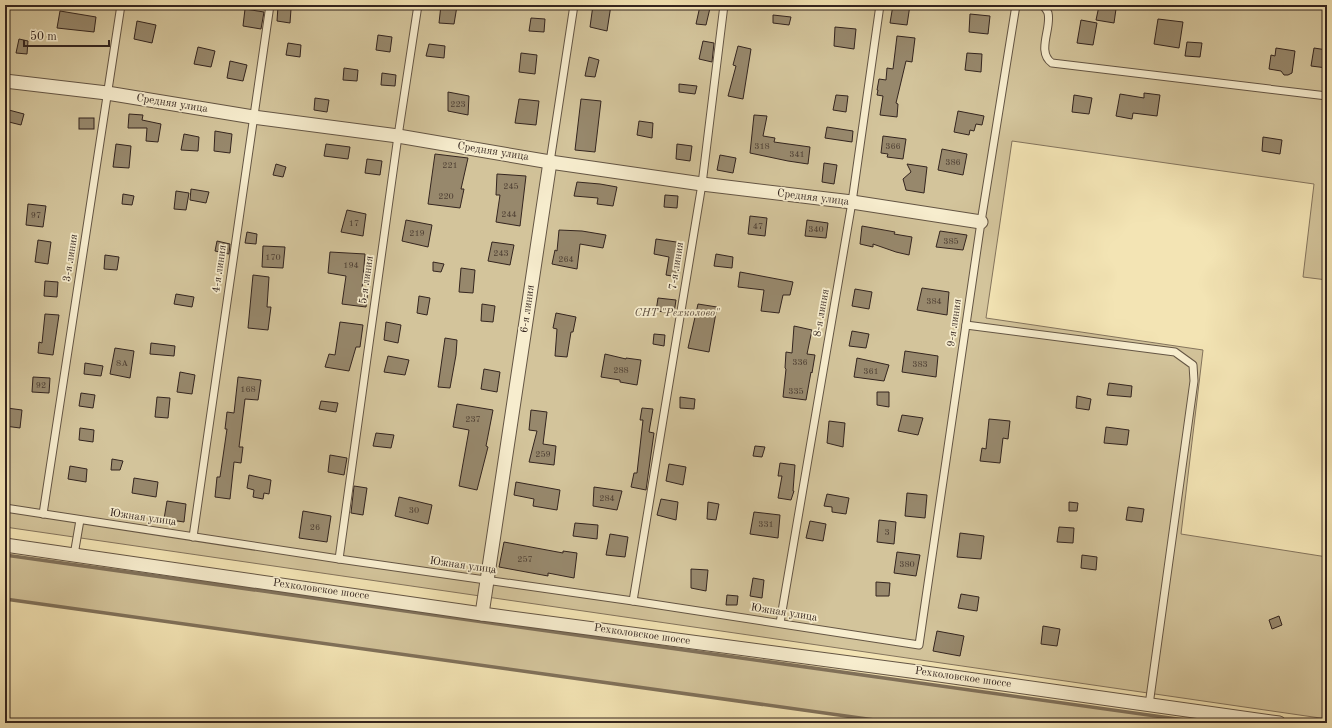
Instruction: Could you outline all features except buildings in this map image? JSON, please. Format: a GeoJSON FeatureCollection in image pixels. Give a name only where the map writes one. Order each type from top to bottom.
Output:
{"type":"FeatureCollection","features":[{"type":"Feature","properties":{"kind":"street","name":"Средняя улица"},"geometry":{"type":"LineString","coordinates":[[5,81],[107,93],[253,117],[398,136],[550,162],[702,184],[852,202],[981,222]]}},
{"type":"Feature","properties":{"kind":"street","name":"6-я линия"},"geometry":{"type":"LineString","coordinates":[[482,614],[550,162]]}},
{"type":"Feature","properties":{"kind":"street","name":"Рехколовское шоссе"},"geometry":{"type":"LineString","coordinates":[[5,545],[482,614],[910,671],[1279,723]]}},
{"type":"Feature","properties":{"kind":"lane","name":"3-я линия"},"geometry":{"type":"LineString","coordinates":[[43,514],[120,5]]}},
{"type":"Feature","properties":{"kind":"lane","name":"4-я линия"},"geometry":{"type":"LineString","coordinates":[[193,537],[270,5]]}},
{"type":"Feature","properties":{"kind":"lane","name":"5-я линия"},"geometry":{"type":"LineString","coordinates":[[339,559],[398,136],[418,5]]}},
{"type":"Feature","properties":{"kind":"lane","name":"6-я линия"},"geometry":{"type":"LineString","coordinates":[[550,162],[574,5]]}},
{"type":"Feature","properties":{"kind":"lane","name":"7-я линия"},"geometry":{"type":"LineString","coordinates":[[633,601],[702,184],[724,5]]}},
{"type":"Feature","properties":{"kind":"lane","name":"8-я линия"},"geometry":{"type":"LineString","coordinates":[[780,623],[852,202],[880,5]]}},
{"type":"Feature","properties":{"kind":"lane","name":"9-я линия"},"geometry":{"type":"LineString","coordinates":[[919,645],[981,222],[1016,5]]}},
{"type":"Feature","properties":{"kind":"lane"},"geometry":{"type":"LineString","coordinates":[[1043,5],[1048,11],[1045,47],[1046,54],[1048,60],[1052,63],[1327,96]]}},
{"type":"Feature","properties":{"kind":"lane"},"geometry":{"type":"LineString","coordinates":[[966,325],[1175,352],[1193,365],[1194,381],[1149,705]]}},
{"type":"Feature","properties":{"kind":"lane","name":"Южная улица"},"geometry":{"type":"LineString","coordinates":[[5,508],[919,645]]}},
{"type":"Feature","properties":{"kind":"lane"},"geometry":{"type":"LineString","coordinates":[[74,555],[80,520]]}},
{"type":"Feature","properties":{"kind":"green space","name":"СНТ \"Рехколово\""},"geometry":{"type":"Polygon","coordinates":[[[5,5],[1327,5],[1327,280],[1303,277],[1314,184],[1012,141],[986,318],[1203,350],[1181,534],[1327,557],[1327,719],[5,527],[5,5]]]}},
{"type":"Feature","properties":{"kind":"green space"},"geometry":{"type":"Polygon","coordinates":[[[5,555],[1206,723],[896,723],[5,599],[5,555]]]}},
{"type":"Feature","properties":{"kind":"waterway"},"geometry":{"type":"LineString","coordinates":[[5,555],[1206,723]]}},
{"type":"Feature","properties":{"kind":"waterway"},"geometry":{"type":"LineString","coordinates":[[5,599],[896,723]]}}]}
